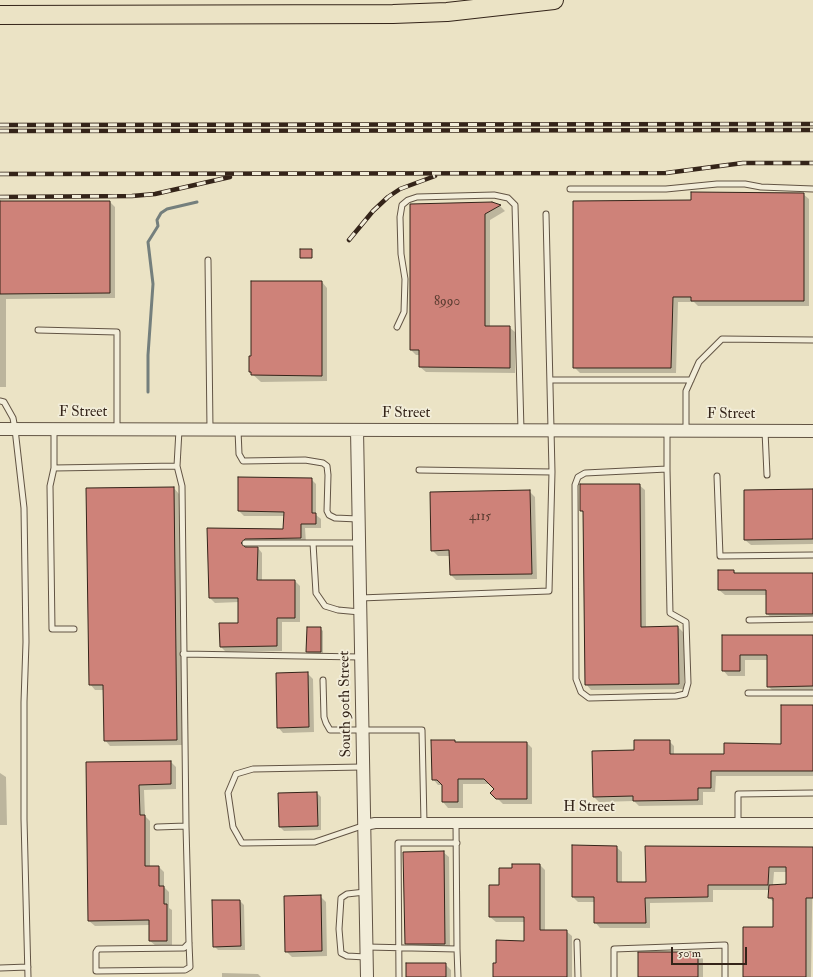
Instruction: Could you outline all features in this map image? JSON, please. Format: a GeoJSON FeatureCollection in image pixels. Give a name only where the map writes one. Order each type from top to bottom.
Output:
{"type":"FeatureCollection","features":[{"type":"Feature","properties":{"kind":"highway"},"geometry":{"type":"LineString","coordinates":[[0,15],[393,14],[447,12],[554,0]]}},
{"type":"Feature","properties":{"kind":"street","name":"F Street"},"geometry":{"type":"LineString","coordinates":[[0,429],[813,431]]}},
{"type":"Feature","properties":{"kind":"street","name":"South 90th Street"},"geometry":{"type":"LineString","coordinates":[[357,430],[367,977]]}},
{"type":"Feature","properties":{"kind":"street","name":"H Street"},"geometry":{"type":"LineString","coordinates":[[365,825],[424,823],[813,822]]}},
{"type":"Feature","properties":{"kind":"lane"},"geometry":{"type":"LineString","coordinates":[[570,189],[666,189],[717,184],[745,184],[761,187],[813,189]]}},
{"type":"Feature","properties":{"kind":"lane"},"geometry":{"type":"LineString","coordinates":[[397,327],[404,312],[405,279],[400,217],[402,205],[408,200],[417,197],[494,194],[508,198],[515,205],[521,430]]}},
{"type":"Feature","properties":{"kind":"lane"},"geometry":{"type":"LineString","coordinates":[[360,598],[550,591],[552,472],[546,214]]}},
{"type":"Feature","properties":{"kind":"lane"},"geometry":{"type":"LineString","coordinates":[[208,260],[210,430]]}},
{"type":"Feature","properties":{"kind":"lane"},"geometry":{"type":"LineString","coordinates":[[38,330],[117,332],[117,430]]}},
{"type":"Feature","properties":{"kind":"lane"},"geometry":{"type":"LineString","coordinates":[[686,430],[686,391],[699,362],[722,339],[813,340]]}},
{"type":"Feature","properties":{"kind":"lane"},"geometry":{"type":"LineString","coordinates":[[550,380],[691,380]]}},
{"type":"Feature","properties":{"kind":"lane"},"geometry":{"type":"LineString","coordinates":[[0,401],[4,402],[13,418],[24,508],[26,642],[24,702],[24,819],[28,977]]}},
{"type":"Feature","properties":{"kind":"lane"},"geometry":{"type":"LineString","coordinates":[[54,429],[54,468],[50,486],[52,629],[74,629]]}},
{"type":"Feature","properties":{"kind":"lane"},"geometry":{"type":"LineString","coordinates":[[178,430],[177,466],[182,486],[183,654],[190,967],[185,970],[96,971],[96,952],[98,949],[184,948],[189,943]]}},
{"type":"Feature","properties":{"kind":"lane"},"geometry":{"type":"LineString","coordinates":[[238,430],[239,454],[243,461],[305,460],[323,463],[326,466],[328,476],[327,511],[329,515],[335,518],[358,518]]}},
{"type":"Feature","properties":{"kind":"lane"},"geometry":{"type":"LineString","coordinates":[[667,430],[670,613],[686,622],[688,683],[685,694],[676,696],[589,698],[581,692],[576,679],[575,485],[578,477],[585,473],[667,469]]}},
{"type":"Feature","properties":{"kind":"lane"},"geometry":{"type":"LineString","coordinates":[[765,431],[767,475]]}},
{"type":"Feature","properties":{"kind":"lane"},"geometry":{"type":"LineString","coordinates":[[54,468],[177,466]]}},
{"type":"Feature","properties":{"kind":"lane"},"geometry":{"type":"LineString","coordinates":[[419,470],[552,472]]}},
{"type":"Feature","properties":{"kind":"lane"},"geometry":{"type":"LineString","coordinates":[[717,476],[720,556],[813,555]]}},
{"type":"Feature","properties":{"kind":"lane"},"geometry":{"type":"LineString","coordinates":[[244,543],[359,543]]}},
{"type":"Feature","properties":{"kind":"lane"},"geometry":{"type":"LineString","coordinates":[[313,543],[316,593],[325,606],[338,610],[360,612]]}},
{"type":"Feature","properties":{"kind":"lane"},"geometry":{"type":"LineString","coordinates":[[749,620],[813,619]]}},
{"type":"Feature","properties":{"kind":"lane"},"geometry":{"type":"LineString","coordinates":[[183,654],[360,658]]}},
{"type":"Feature","properties":{"kind":"lane"},"geometry":{"type":"LineString","coordinates":[[323,680],[324,717],[330,730],[422,730],[424,823]]}},
{"type":"Feature","properties":{"kind":"lane"},"geometry":{"type":"LineString","coordinates":[[748,693],[813,693]]}},
{"type":"Feature","properties":{"kind":"lane"},"geometry":{"type":"LineString","coordinates":[[363,767],[253,769],[236,774],[228,793],[233,827],[242,842],[314,842],[365,825]]}},
{"type":"Feature","properties":{"kind":"lane"},"geometry":{"type":"LineString","coordinates":[[738,823],[738,794],[813,793]]}},
{"type":"Feature","properties":{"kind":"lane"},"geometry":{"type":"LineString","coordinates":[[456,823],[458,977]]}},
{"type":"Feature","properties":{"kind":"lane"},"geometry":{"type":"LineString","coordinates":[[157,827],[186,826]]}},
{"type":"Feature","properties":{"kind":"lane"},"geometry":{"type":"LineString","coordinates":[[399,977],[398,843],[456,843]]}},
{"type":"Feature","properties":{"kind":"lane"},"geometry":{"type":"LineString","coordinates":[[365,892],[347,894],[341,898],[339,929],[341,953],[347,956],[399,948],[457,948]]}},
{"type":"Feature","properties":{"kind":"lane"},"geometry":{"type":"LineString","coordinates":[[577,942],[578,977]]}},
{"type":"Feature","properties":{"kind":"lane"},"geometry":{"type":"LineString","coordinates":[[614,977],[614,949],[725,945],[725,977]]}},
{"type":"Feature","properties":{"kind":"lane"},"geometry":{"type":"LineString","coordinates":[[0,968],[28,967]]}},
{"type":"Feature","properties":{"kind":"building"},"geometry":{"type":"Polygon","coordinates":[[[691,192],[804,193],[804,301],[691,301],[691,297],[673,297],[671,368],[573,368],[573,201],[691,200],[691,192]]]}},
{"type":"Feature","properties":{"kind":"building"},"geometry":{"type":"Polygon","coordinates":[[[0,201],[110,201],[110,293],[0,294],[0,201]]]}},
{"type":"Feature","properties":{"kind":"building"},"geometry":{"type":"Polygon","coordinates":[[[492,202],[501,205],[485,214],[485,326],[510,326],[510,368],[419,367],[419,350],[410,350],[410,204],[492,202]]]}},
{"type":"Feature","properties":{"kind":"building"},"geometry":{"type":"Polygon","coordinates":[[[300,249],[312,249],[312,258],[300,258],[300,249]]]}},
{"type":"Feature","properties":{"kind":"building"},"geometry":{"type":"Polygon","coordinates":[[[251,281],[322,281],[322,376],[251,375],[251,372],[249,372],[249,356],[251,356],[251,281]]]}},
{"type":"Feature","properties":{"kind":"building"},"geometry":{"type":"Polygon","coordinates":[[[238,477],[312,478],[312,513],[316,513],[316,524],[301,524],[301,538],[245,539],[241,543],[245,547],[258,547],[257,580],[295,580],[295,618],[277,618],[277,646],[220,647],[219,623],[238,623],[238,598],[209,598],[207,528],[283,529],[284,512],[238,511],[238,477]]]}},
{"type":"Feature","properties":{"kind":"building"},"geometry":{"type":"Polygon","coordinates":[[[580,484],[640,484],[641,627],[678,626],[679,684],[585,685],[583,511],[580,511],[580,484]]]}},
{"type":"Feature","properties":{"kind":"building"},"geometry":{"type":"Polygon","coordinates":[[[174,487],[177,740],[104,741],[103,685],[89,685],[86,488],[174,487]]]}},
{"type":"Feature","properties":{"kind":"building"},"geometry":{"type":"Polygon","coordinates":[[[813,489],[813,539],[744,540],[744,490],[813,489]]]}},
{"type":"Feature","properties":{"kind":"building"},"geometry":{"type":"Polygon","coordinates":[[[530,490],[532,574],[450,575],[449,550],[431,551],[430,492],[530,490]]]}},
{"type":"Feature","properties":{"kind":"building"},"geometry":{"type":"Polygon","coordinates":[[[718,570],[734,570],[734,573],[813,573],[813,614],[766,614],[766,590],[718,590],[718,570]]]}},
{"type":"Feature","properties":{"kind":"building"},"geometry":{"type":"Polygon","coordinates":[[[307,627],[321,627],[321,652],[306,652],[307,627]]]}},
{"type":"Feature","properties":{"kind":"building"},"geometry":{"type":"Polygon","coordinates":[[[722,635],[813,635],[813,686],[767,687],[767,655],[740,655],[740,671],[722,671],[722,635]]]}},
{"type":"Feature","properties":{"kind":"building"},"geometry":{"type":"Polygon","coordinates":[[[308,672],[309,727],[277,728],[276,673],[308,672]]]}},
{"type":"Feature","properties":{"kind":"building"},"geometry":{"type":"Polygon","coordinates":[[[781,705],[813,705],[813,771],[711,771],[711,788],[698,788],[698,800],[633,801],[633,796],[593,797],[592,751],[634,750],[634,740],[670,740],[670,754],[724,754],[724,743],[781,744],[781,705]]]}},
{"type":"Feature","properties":{"kind":"building"},"geometry":{"type":"Polygon","coordinates":[[[431,740],[455,740],[455,742],[527,742],[527,799],[496,799],[490,793],[494,789],[484,779],[458,779],[458,802],[442,802],[442,785],[437,780],[432,780],[431,740]]]}},
{"type":"Feature","properties":{"kind":"building"},"geometry":{"type":"Polygon","coordinates":[[[171,761],[171,784],[139,785],[140,815],[145,815],[145,866],[159,866],[159,886],[164,886],[164,904],[167,904],[167,941],[149,941],[149,920],[88,921],[86,762],[171,761]]]}},
{"type":"Feature","properties":{"kind":"building"},"geometry":{"type":"Polygon","coordinates":[[[317,792],[318,826],[279,827],[278,793],[317,792]]]}},
{"type":"Feature","properties":{"kind":"building"},"geometry":{"type":"Polygon","coordinates":[[[572,845],[617,846],[617,882],[646,882],[645,846],[813,847],[813,898],[806,898],[806,977],[743,977],[743,927],[773,927],[773,898],[768,898],[769,885],[786,884],[786,867],[769,867],[768,885],[708,885],[708,897],[645,898],[646,923],[594,923],[594,897],[572,897],[572,845]]]}},
{"type":"Feature","properties":{"kind":"building"},"geometry":{"type":"Polygon","coordinates":[[[444,851],[445,944],[405,944],[403,852],[444,851]]]}},
{"type":"Feature","properties":{"kind":"building"},"geometry":{"type":"Polygon","coordinates":[[[512,864],[540,864],[540,930],[567,930],[567,977],[493,977],[493,963],[496,963],[496,940],[524,941],[524,917],[489,917],[489,885],[499,885],[499,868],[512,868],[512,864]]]}},
{"type":"Feature","properties":{"kind":"building"},"geometry":{"type":"Polygon","coordinates":[[[321,895],[322,951],[285,952],[284,896],[321,895]]]}},
{"type":"Feature","properties":{"kind":"building"},"geometry":{"type":"Polygon","coordinates":[[[212,900],[240,900],[241,946],[213,947],[212,900]]]}},
{"type":"Feature","properties":{"kind":"building"},"geometry":{"type":"Polygon","coordinates":[[[638,952],[698,952],[698,977],[638,977],[638,952]]]}},
{"type":"Feature","properties":{"kind":"building"},"geometry":{"type":"Polygon","coordinates":[[[406,963],[446,963],[446,977],[406,977],[406,963]]]}},
{"type":"Feature","properties":{"kind":"waterway"},"geometry":{"type":"LineString","coordinates":[[148,392],[148,355],[153,284],[148,242],[158,226],[157,220],[161,213],[167,209],[197,202]]}},
{"type":"Feature","properties":{"kind":"railway"},"geometry":{"type":"LineString","coordinates":[[0,125],[813,124]]}},
{"type":"Feature","properties":{"kind":"railway"},"geometry":{"type":"LineString","coordinates":[[0,131],[813,130]]}},
{"type":"Feature","properties":{"kind":"railway"},"geometry":{"type":"LineString","coordinates":[[0,174],[666,173],[743,163],[813,163]]}},
{"type":"Feature","properties":{"kind":"railway"},"geometry":{"type":"LineString","coordinates":[[349,240],[373,211],[388,197],[400,189],[435,176]]}},
{"type":"Feature","properties":{"kind":"railway"},"geometry":{"type":"LineString","coordinates":[[0,197],[132,196],[155,194],[230,177]]}}]}
